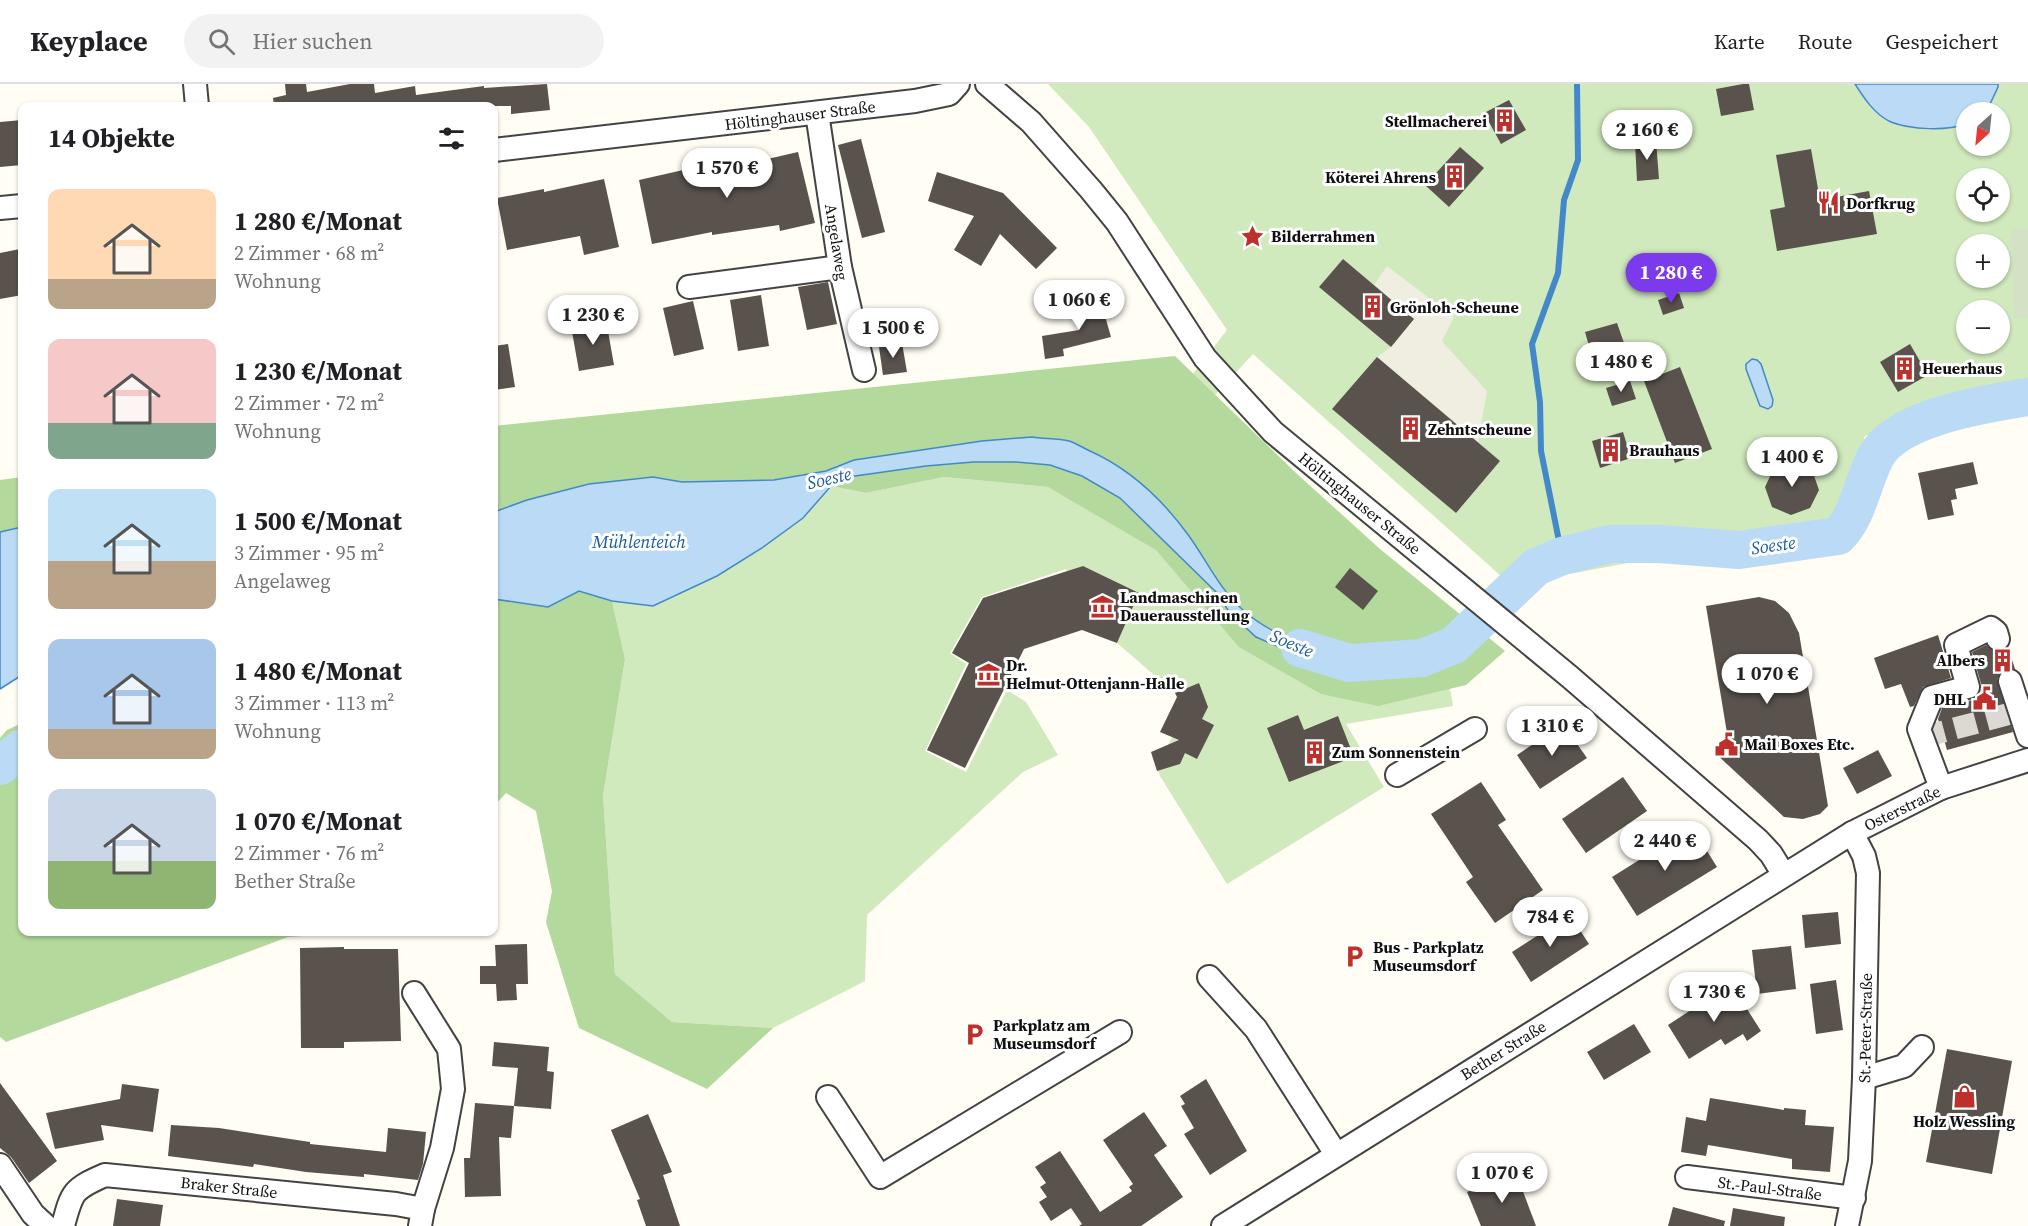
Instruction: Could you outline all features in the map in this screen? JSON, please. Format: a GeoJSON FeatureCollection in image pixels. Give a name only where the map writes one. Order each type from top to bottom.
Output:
{"type":"FeatureCollection","features":[{"type":"Feature","properties":{"kind":"street"},"geometry":{"type":"LineString","coordinates":[[195,84],[197,102]]}},
{"type":"Feature","properties":{"kind":"street","name":"Höltinghauser Straße"},"geometry":{"type":"LineString","coordinates":[[498,150],[915,101],[949,94],[958,84]]}},
{"type":"Feature","properties":{"kind":"street","name":"Höltinghauser Straße"},"geometry":{"type":"LineString","coordinates":[[987,84],[1031,122],[1091,190],[1117,222],[1205,358],[1274,432],[1480,601],[1758,840],[1784,875]]}},
{"type":"Feature","properties":{"kind":"street","name":"Angelaweg"},"geometry":{"type":"LineString","coordinates":[[817,113],[840,267],[864,370]]}},
{"type":"Feature","properties":{"kind":"street"},"geometry":{"type":"LineString","coordinates":[[0,208],[18,206]]}},
{"type":"Feature","properties":{"kind":"street"},"geometry":{"type":"LineString","coordinates":[[688,287],[840,267]]}},
{"type":"Feature","properties":{"kind":"street"},"geometry":{"type":"LineString","coordinates":[[1941,788],[1920,729],[1932,697],[1968,687],[1956,645],[1991,628],[1996,632],[1998,639]]}},
{"type":"Feature","properties":{"kind":"street"},"geometry":{"type":"LineString","coordinates":[[2010,681],[2028,736]]}},
{"type":"Feature","properties":{"kind":"street"},"geometry":{"type":"LineString","coordinates":[[1397,775],[1475,729]]}},
{"type":"Feature","properties":{"kind":"street","name":"Osterstraße"},"geometry":{"type":"LineString","coordinates":[[1784,875],[1852,832],[1941,788],[2028,760]]}},
{"type":"Feature","properties":{"kind":"street","name":"St.-Peter-Straße"},"geometry":{"type":"LineString","coordinates":[[1847,1226],[1860,1161],[1868,873],[1864,856],[1852,832]]}},
{"type":"Feature","properties":{"kind":"street","name":"Bether Straße"},"geometry":{"type":"LineString","coordinates":[[1222,1226],[1784,875]]}},
{"type":"Feature","properties":{"kind":"street"},"geometry":{"type":"LineString","coordinates":[[1209,977],[1256,1029],[1336,1154]]}},
{"type":"Feature","properties":{"kind":"street","name":"Braker Straße"},"geometry":{"type":"LineString","coordinates":[[63,1226],[69,1203],[80,1186],[105,1175],[396,1204],[422,1218],[442,1148],[453,1089],[449,1049],[414,993]]}},
{"type":"Feature","properties":{"kind":"street"},"geometry":{"type":"LineString","coordinates":[[828,1097],[879,1178],[1119,1032]]}},
{"type":"Feature","properties":{"kind":"street"},"geometry":{"type":"LineString","coordinates":[[1864,1078],[1904,1066],[1922,1047]]}},
{"type":"Feature","properties":{"kind":"street"},"geometry":{"type":"LineString","coordinates":[[0,1165],[33,1214],[46,1226]]}},
{"type":"Feature","properties":{"kind":"street","name":"St.-Paul-Straße"},"geometry":{"type":"LineString","coordinates":[[1687,1177],[1854,1198]]}},
{"type":"Feature","properties":{"kind":"green space"},"geometry":{"type":"Polygon","coordinates":[[[1048,84],[2028,84],[2028,384],[1971,394],[1865,436],[1830,525],[1511,585],[1253,354],[1214,396],[1439,656],[1451,693],[1453,706],[1346,724],[1384,787],[1227,884],[1160,776],[1152,756],[1165,751],[1187,708],[1181,691],[1175,693],[1117,643],[1139,593],[1083,566],[1067,571],[1066,569],[982,597],[950,653],[966,664],[925,751],[966,772],[1007,690],[1026,702],[1058,755],[1023,772],[867,915],[865,981],[773,1028],[672,1022],[615,974],[603,796],[625,659],[612,601],[653,606],[717,576],[762,548],[803,518],[831,486],[866,493],[944,477],[1048,487],[1071,500],[1192,375],[1227,330],[1089,127],[1048,84]]]}},
{"type":"Feature","properties":{"kind":"green space"},"geometry":{"type":"Polygon","coordinates":[[[2011,229],[2028,229],[2028,318],[2014,318],[2011,229]]]}},
{"type":"Feature","properties":{"kind":"green space"},"geometry":{"type":"Polygon","coordinates":[[[1175,356],[1296,473],[1380,549],[1505,651],[1466,685],[1378,706],[1321,694],[1239,647],[1156,550],[1048,487],[944,477],[866,493],[831,486],[826,471],[774,480],[682,482],[653,478],[589,484],[527,500],[498,511],[498,426],[1175,356]]]}},
{"type":"Feature","properties":{"kind":"green space"},"geometry":{"type":"Polygon","coordinates":[[[18,478],[18,528],[0,532],[0,480],[18,478]]]}},
{"type":"Feature","properties":{"kind":"green space"},"geometry":{"type":"Polygon","coordinates":[[[579,591],[612,601],[625,659],[603,796],[615,974],[672,1022],[773,1028],[707,1089],[579,1028],[546,922],[552,891],[536,811],[506,793],[498,802],[498,600],[548,607],[579,591]]]}},
{"type":"Feature","properties":{"kind":"green space"},"geometry":{"type":"Polygon","coordinates":[[[18,725],[18,936],[303,936],[288,937],[6,1042],[0,1037],[0,738],[7,730],[18,725]]]}},
{"type":"Feature","properties":{"kind":"shaded area"},"geometry":{"type":"Polygon","coordinates":[[[1387,266],[1454,317],[1442,341],[1487,391],[1478,442],[1377,357],[1391,347],[1414,319],[1374,285],[1387,266]]]}},
{"type":"Feature","properties":{"kind":"water"},"geometry":{"type":"Polygon","coordinates":[[[1855,84],[1998,84],[1991,102],[1956,102],[1956,126],[1949,128],[1929,129],[1899,125],[1885,119],[1870,106],[1855,84]]]}},
{"type":"Feature","properties":{"kind":"water"},"geometry":{"type":"Polygon","coordinates":[[[1752,359],[1761,364],[1773,400],[1772,406],[1768,409],[1760,406],[1746,369],[1746,364],[1752,359]]]}},
{"type":"Feature","properties":{"kind":"water","name":"Mühlenteich"},"geometry":{"type":"Polygon","coordinates":[[[1032,437],[1060,439],[1072,442],[1105,458],[1132,476],[1168,510],[1196,546],[1221,584],[1243,610],[1280,634],[1349,663],[1324,660],[1279,647],[1256,637],[1230,613],[1216,592],[1120,498],[1082,476],[1050,465],[1016,462],[973,462],[926,466],[848,477],[831,486],[803,518],[762,548],[717,576],[653,606],[612,601],[579,591],[548,607],[498,600],[498,511],[527,500],[589,484],[653,477],[682,482],[774,480],[826,471],[854,460],[982,441],[1032,437]]]}},
{"type":"Feature","properties":{"kind":"water"},"geometry":{"type":"Polygon","coordinates":[[[18,528],[18,678],[0,689],[0,532],[18,528]]]}},
{"type":"Feature","properties":{"kind":"building"},"geometry":{"type":"Polygon","coordinates":[[[285,84],[306,84],[307,92],[350,84],[374,84],[375,93],[415,86],[416,95],[484,86],[484,88],[547,84],[550,110],[511,114],[511,106],[498,106],[498,102],[274,102],[273,98],[286,95],[285,84]]]}},
{"type":"Feature","properties":{"kind":"building"},"geometry":{"type":"Polygon","coordinates":[[[1749,84],[1754,110],[1721,116],[1716,89],[1749,84]]]}},
{"type":"Feature","properties":{"kind":"building","name":"Stellmacherei"},"geometry":{"type":"Polygon","coordinates":[[[1509,100],[1526,130],[1501,144],[1484,113],[1509,100]]]}},
{"type":"Feature","properties":{"kind":"building"},"geometry":{"type":"Polygon","coordinates":[[[18,120],[18,165],[0,167],[0,122],[18,120]]]}},
{"type":"Feature","properties":{"kind":"building"},"geometry":{"type":"Polygon","coordinates":[[[861,139],[885,232],[862,238],[838,145],[861,139]]]}},
{"type":"Feature","properties":{"kind":"building"},"geometry":{"type":"Polygon","coordinates":[[[1656,141],[1659,179],[1637,181],[1635,142],[1656,141]]]}},
{"type":"Feature","properties":{"kind":"building","name":"Köterei Ahrens"},"geometry":{"type":"Polygon","coordinates":[[[1460,147],[1484,168],[1449,207],[1425,185],[1460,147]]]}},
{"type":"Feature","properties":{"kind":"building","name":"Dorfkrug"},"geometry":{"type":"Polygon","coordinates":[[[1811,149],[1820,200],[1869,191],[1877,234],[1777,251],[1770,210],[1785,207],[1776,155],[1811,149]]]}},
{"type":"Feature","properties":{"kind":"building"},"geometry":{"type":"Polygon","coordinates":[[[798,152],[815,223],[780,231],[779,225],[712,235],[712,232],[652,244],[639,180],[701,166],[741,160],[742,165],[798,152]]]}},
{"type":"Feature","properties":{"kind":"building"},"geometry":{"type":"Polygon","coordinates":[[[937,172],[1003,193],[1057,248],[1036,269],[1000,234],[981,266],[954,250],[974,216],[928,201],[937,172]]]}},
{"type":"Feature","properties":{"kind":"building"},"geometry":{"type":"Polygon","coordinates":[[[604,179],[619,247],[584,255],[580,236],[507,250],[498,198],[544,189],[544,192],[604,179]]]}},
{"type":"Feature","properties":{"kind":"building"},"geometry":{"type":"Polygon","coordinates":[[[18,249],[18,296],[0,299],[0,253],[18,249]]]}},
{"type":"Feature","properties":{"kind":"building","name":"Grönloh-Scheune"},"geometry":{"type":"Polygon","coordinates":[[[1343,259],[1414,319],[1391,347],[1319,287],[1343,259]]]}},
{"type":"Feature","properties":{"kind":"building"},"geometry":{"type":"Polygon","coordinates":[[[828,282],[837,324],[807,330],[798,287],[828,282]]]}},
{"type":"Feature","properties":{"kind":"building"},"geometry":{"type":"Polygon","coordinates":[[[1679,293],[1684,308],[1663,315],[1658,300],[1679,293]]]}},
{"type":"Feature","properties":{"kind":"building"},"geometry":{"type":"Polygon","coordinates":[[[761,295],[769,346],[738,351],[730,300],[761,295]]]}},
{"type":"Feature","properties":{"kind":"building"},"geometry":{"type":"Polygon","coordinates":[[[693,301],[704,349],[674,356],[663,308],[693,301]]]}},
{"type":"Feature","properties":{"kind":"building"},"geometry":{"type":"Polygon","coordinates":[[[1101,302],[1111,337],[1063,349],[1064,356],[1045,359],[1042,336],[1079,330],[1073,309],[1101,302]]]}},
{"type":"Feature","properties":{"kind":"building"},"geometry":{"type":"Polygon","coordinates":[[[606,320],[614,365],[579,371],[571,326],[606,320]]]}},
{"type":"Feature","properties":{"kind":"building"},"geometry":{"type":"Polygon","coordinates":[[[1617,323],[1624,343],[1591,353],[1585,332],[1617,323]]]}},
{"type":"Feature","properties":{"kind":"building"},"geometry":{"type":"Polygon","coordinates":[[[902,343],[907,372],[883,375],[879,347],[902,343]]]}},
{"type":"Feature","properties":{"kind":"building"},"geometry":{"type":"Polygon","coordinates":[[[508,344],[515,387],[498,389],[498,345],[508,344]]]}},
{"type":"Feature","properties":{"kind":"building","name":"Heuerhaus"},"geometry":{"type":"Polygon","coordinates":[[[1910,344],[1928,375],[1898,392],[1880,362],[1910,344]]]}},
{"type":"Feature","properties":{"kind":"building","name":"Zehntscheune"},"geometry":{"type":"Polygon","coordinates":[[[1377,357],[1500,461],[1456,513],[1332,409],[1377,357]]]}},
{"type":"Feature","properties":{"kind":"building"},"geometry":{"type":"Polygon","coordinates":[[[1680,367],[1712,449],[1675,463],[1644,381],[1680,367]]]}},
{"type":"Feature","properties":{"kind":"building"},"geometry":{"type":"Polygon","coordinates":[[[1630,381],[1636,399],[1612,406],[1606,388],[1630,381]]]}},
{"type":"Feature","properties":{"kind":"building","name":"Brauhaus"},"geometry":{"type":"Polygon","coordinates":[[[1623,432],[1631,458],[1600,468],[1592,441],[1623,432]]]}},
{"type":"Feature","properties":{"kind":"building"},"geometry":{"type":"Polygon","coordinates":[[[1793,462],[1812,470],[1819,490],[1810,508],[1791,515],[1772,507],[1765,487],[1774,468],[1793,462]]]}},
{"type":"Feature","properties":{"kind":"building"},"geometry":{"type":"Polygon","coordinates":[[[1973,462],[1978,484],[1955,489],[1957,499],[1951,500],[1954,515],[1928,520],[1918,473],[1973,462]]]}},
{"type":"Feature","properties":{"kind":"building","name":"Dr. Helmut-Ottenjann-Halle"},"geometry":{"type":"Polygon","coordinates":[[[1083,566],[1139,593],[1117,643],[1082,630],[1024,649],[965,768],[927,750],[969,663],[952,653],[983,598],[1083,566]]]}},
{"type":"Feature","properties":{"kind":"building"},"geometry":{"type":"Polygon","coordinates":[[[1350,568],[1378,591],[1363,610],[1335,587],[1350,568]]]}},
{"type":"Feature","properties":{"kind":"building"},"geometry":{"type":"Polygon","coordinates":[[[1759,597],[1775,601],[1789,613],[1799,633],[1828,806],[1820,814],[1803,819],[1784,817],[1714,752],[1727,733],[1706,606],[1759,597]]]}},
{"type":"Feature","properties":{"kind":"building"},"geometry":{"type":"Polygon","coordinates":[[[1938,635],[1951,678],[1923,687],[1914,706],[1910,707],[1901,684],[1885,689],[1874,658],[1938,635]]]}},
{"type":"Feature","properties":{"kind":"building"},"geometry":{"type":"Polygon","coordinates":[[[1986,645],[1995,652],[2002,652],[2008,647],[2015,669],[2005,668],[1997,679],[2013,732],[1947,750],[1938,719],[1942,708],[1972,700],[1978,696],[1981,684],[1972,652],[1986,645]]]}},
{"type":"Feature","properties":{"kind":"building"},"geometry":{"type":"Polygon","coordinates":[[[1199,683],[1208,707],[1202,719],[1214,725],[1197,759],[1185,753],[1180,764],[1157,771],[1151,752],[1179,740],[1160,732],[1177,697],[1175,693],[1199,683]]]}},
{"type":"Feature","properties":{"kind":"building","name":"Zum Sonnenstein"},"geometry":{"type":"Polygon","coordinates":[[[1298,715],[1304,730],[1338,716],[1354,757],[1289,782],[1267,728],[1298,715]]]}},
{"type":"Feature","properties":{"kind":"building"},"geometry":{"type":"Polygon","coordinates":[[[1563,724],[1587,758],[1540,789],[1517,755],[1563,724]]]}},
{"type":"Feature","properties":{"kind":"building"},"geometry":{"type":"Polygon","coordinates":[[[1878,750],[1892,776],[1857,794],[1843,768],[1878,750]]]}},
{"type":"Feature","properties":{"kind":"building"},"geometry":{"type":"Polygon","coordinates":[[[1623,777],[1647,811],[1586,853],[1562,819],[1623,777]]]}},
{"type":"Feature","properties":{"kind":"building"},"geometry":{"type":"Polygon","coordinates":[[[1481,782],[1506,820],[1498,825],[1543,890],[1495,923],[1466,882],[1473,877],[1431,814],[1481,782]]]}},
{"type":"Feature","properties":{"kind":"building"},"geometry":{"type":"Polygon","coordinates":[[[1692,827],[1717,867],[1637,916],[1612,877],[1692,827]]]}},
{"type":"Feature","properties":{"kind":"building"},"geometry":{"type":"Polygon","coordinates":[[[1838,912],[1841,944],[1805,948],[1802,915],[1838,912]]]}},
{"type":"Feature","properties":{"kind":"building"},"geometry":{"type":"Polygon","coordinates":[[[1570,915],[1589,944],[1531,982],[1512,952],[1570,915]]]}},
{"type":"Feature","properties":{"kind":"building"},"geometry":{"type":"Polygon","coordinates":[[[527,944],[528,984],[516,984],[517,1000],[497,1001],[496,984],[480,984],[480,966],[496,966],[495,945],[527,944]]]}},
{"type":"Feature","properties":{"kind":"building"},"geometry":{"type":"Polygon","coordinates":[[[1791,946],[1796,989],[1757,994],[1752,950],[1791,946]]]}},
{"type":"Feature","properties":{"kind":"building"},"geometry":{"type":"Polygon","coordinates":[[[344,947],[344,949],[398,949],[401,1041],[344,1042],[344,1048],[301,1048],[300,948],[344,947]]]}},
{"type":"Feature","properties":{"kind":"building"},"geometry":{"type":"Polygon","coordinates":[[[1836,980],[1843,1030],[1816,1034],[1810,984],[1836,980]]]}},
{"type":"Feature","properties":{"kind":"building"},"geometry":{"type":"Polygon","coordinates":[[[1726,987],[1733,987],[1761,1031],[1747,1041],[1743,1034],[1725,1045],[1721,1039],[1689,1059],[1668,1025],[1726,987]]]}},
{"type":"Feature","properties":{"kind":"building"},"geometry":{"type":"Polygon","coordinates":[[[1634,1024],[1651,1052],[1604,1080],[1587,1052],[1634,1024]]]}},
{"type":"Feature","properties":{"kind":"building"},"geometry":{"type":"Polygon","coordinates":[[[494,1042],[549,1047],[547,1071],[554,1072],[551,1109],[514,1106],[518,1068],[492,1066],[494,1042]]]}},
{"type":"Feature","properties":{"kind":"building"},"geometry":{"type":"Polygon","coordinates":[[[1947,1049],[2012,1061],[1992,1174],[1926,1162],[1947,1049]]]}},
{"type":"Feature","properties":{"kind":"building"},"geometry":{"type":"Polygon","coordinates":[[[1206,1079],[1247,1151],[1210,1175],[1184,1134],[1194,1128],[1181,1106],[1185,1104],[1180,1096],[1206,1079]]]}},
{"type":"Feature","properties":{"kind":"building"},"geometry":{"type":"Polygon","coordinates":[[[0,1083],[57,1161],[29,1183],[11,1157],[0,1148],[0,1083]]]}},
{"type":"Feature","properties":{"kind":"building"},"geometry":{"type":"Polygon","coordinates":[[[122,1084],[159,1089],[153,1132],[101,1125],[104,1140],[55,1149],[46,1113],[120,1099],[122,1084]]]}},
{"type":"Feature","properties":{"kind":"building"},"geometry":{"type":"Polygon","coordinates":[[[1710,1098],[1784,1110],[1784,1108],[1806,1110],[1805,1125],[1834,1127],[1830,1172],[1792,1169],[1792,1159],[1708,1145],[1706,1156],[1681,1152],[1686,1117],[1706,1121],[1710,1098]]]}},
{"type":"Feature","properties":{"kind":"building"},"geometry":{"type":"Polygon","coordinates":[[[475,1103],[514,1106],[511,1138],[499,1137],[501,1196],[465,1197],[464,1158],[470,1158],[475,1103]]]}},
{"type":"Feature","properties":{"kind":"building"},"geometry":{"type":"Polygon","coordinates":[[[1144,1112],[1167,1146],[1154,1155],[1183,1197],[1141,1226],[1079,1226],[1082,1224],[1071,1208],[1051,1221],[1039,1202],[1047,1197],[1040,1187],[1046,1183],[1035,1167],[1060,1151],[1100,1212],[1132,1191],[1129,1187],[1133,1184],[1103,1140],[1144,1112]]]}},
{"type":"Feature","properties":{"kind":"building"},"geometry":{"type":"Polygon","coordinates":[[[648,1114],[672,1172],[663,1175],[680,1226],[646,1226],[637,1200],[640,1199],[611,1130],[648,1114]]]}},
{"type":"Feature","properties":{"kind":"building"},"geometry":{"type":"Polygon","coordinates":[[[171,1125],[219,1128],[310,1142],[310,1144],[386,1152],[388,1128],[426,1132],[423,1164],[418,1180],[364,1174],[364,1177],[306,1172],[254,1164],[253,1167],[168,1156],[171,1125]]]}},
{"type":"Feature","properties":{"kind":"building"},"geometry":{"type":"Polygon","coordinates":[[[1516,1173],[1536,1226],[1481,1226],[1467,1192],[1516,1173]]]}},
{"type":"Feature","properties":{"kind":"building"},"geometry":{"type":"Polygon","coordinates":[[[117,1199],[163,1205],[160,1226],[113,1226],[117,1199]]]}},
{"type":"Feature","properties":{"kind":"building"},"geometry":{"type":"Polygon","coordinates":[[[1673,1207],[1725,1221],[1724,1226],[1668,1226],[1673,1207]]]}},
{"type":"Feature","properties":{"kind":"building"},"geometry":{"type":"Polygon","coordinates":[[[1733,1208],[1785,1217],[1784,1226],[1730,1226],[1733,1208]]]}},
{"type":"Feature","properties":{"kind":"waterway"},"geometry":{"type":"LineString","coordinates":[[1562,556],[1541,451],[1540,402],[1532,344],[1558,273],[1564,200],[1578,160],[1577,84]]}},
{"type":"Feature","properties":{"kind":"waterway","name":"Soeste"},"geometry":{"type":"LineString","coordinates":[[1300,648],[1349,663],[1422,658],[1454,645],[1536,567],[1562,556],[1610,544],[1659,544],[1739,550],[1838,536],[1855,509],[1875,458],[1886,444],[1901,432],[1943,415],[2028,397]]}},
{"type":"Feature","properties":{"kind":"waterway","name":"Soeste"},"geometry":{"type":"LineString","coordinates":[[0,766],[18,751]]}},
{"type":"Feature","properties":{"kind":"tunnel"},"geometry":{"type":"LineString","coordinates":[[1923,737],[2020,711]]}},
{"type":"Feature","properties":{"kind":"place","name":"Stellmacherei"},"geometry":{"type":"Point","coordinates":[1505,121]}},
{"type":"Feature","properties":{"kind":"place","name":"Köterei Ahrens"},"geometry":{"type":"Point","coordinates":[1454,177]}},
{"type":"Feature","properties":{"kind":"place","name":"Dorfkrug"},"geometry":{"type":"Point","coordinates":[1828,203]}},
{"type":"Feature","properties":{"kind":"place","name":"Bilderrahmen"},"geometry":{"type":"Point","coordinates":[1253,236]}},
{"type":"Feature","properties":{"kind":"place","name":"Grönloh-Scheune"},"geometry":{"type":"Point","coordinates":[1372,307]}},
{"type":"Feature","properties":{"kind":"place","name":"Heuerhaus"},"geometry":{"type":"Point","coordinates":[1904,368]}},
{"type":"Feature","properties":{"kind":"place","name":"Zehntscheune"},"geometry":{"type":"Point","coordinates":[1410,429]}},
{"type":"Feature","properties":{"kind":"place","name":"Brauhaus"},"geometry":{"type":"Point","coordinates":[1611,450]}},
{"type":"Feature","properties":{"kind":"place","name":"Landmaschinen Dauerausstellung"},"geometry":{"type":"Point","coordinates":[1102,606]}},
{"type":"Feature","properties":{"kind":"place","name":"Albers"},"geometry":{"type":"Point","coordinates":[2003,660]}},
{"type":"Feature","properties":{"kind":"place","name":"Dr. Helmut-Ottenjann-Halle"},"geometry":{"type":"Point","coordinates":[988,674]}},
{"type":"Feature","properties":{"kind":"place","name":"DHL"},"geometry":{"type":"Point","coordinates":[1984,699]}},
{"type":"Feature","properties":{"kind":"place","name":"Mail Boxes Etc."},"geometry":{"type":"Point","coordinates":[1726,744]}},
{"type":"Feature","properties":{"kind":"place","name":"Zum Sonnenstein"},"geometry":{"type":"Point","coordinates":[1314,752]}},
{"type":"Feature","properties":{"kind":"place","name":"Bus - Parkplatz Museumsdorf"},"geometry":{"type":"Point","coordinates":[1355,956]}},
{"type":"Feature","properties":{"kind":"place","name":"Parkplatz am Museumsdorf"},"geometry":{"type":"Point","coordinates":[975,1034]}},
{"type":"Feature","properties":{"kind":"place","name":"Holz Wessling"},"geometry":{"type":"Point","coordinates":[1964,1096]}}]}
